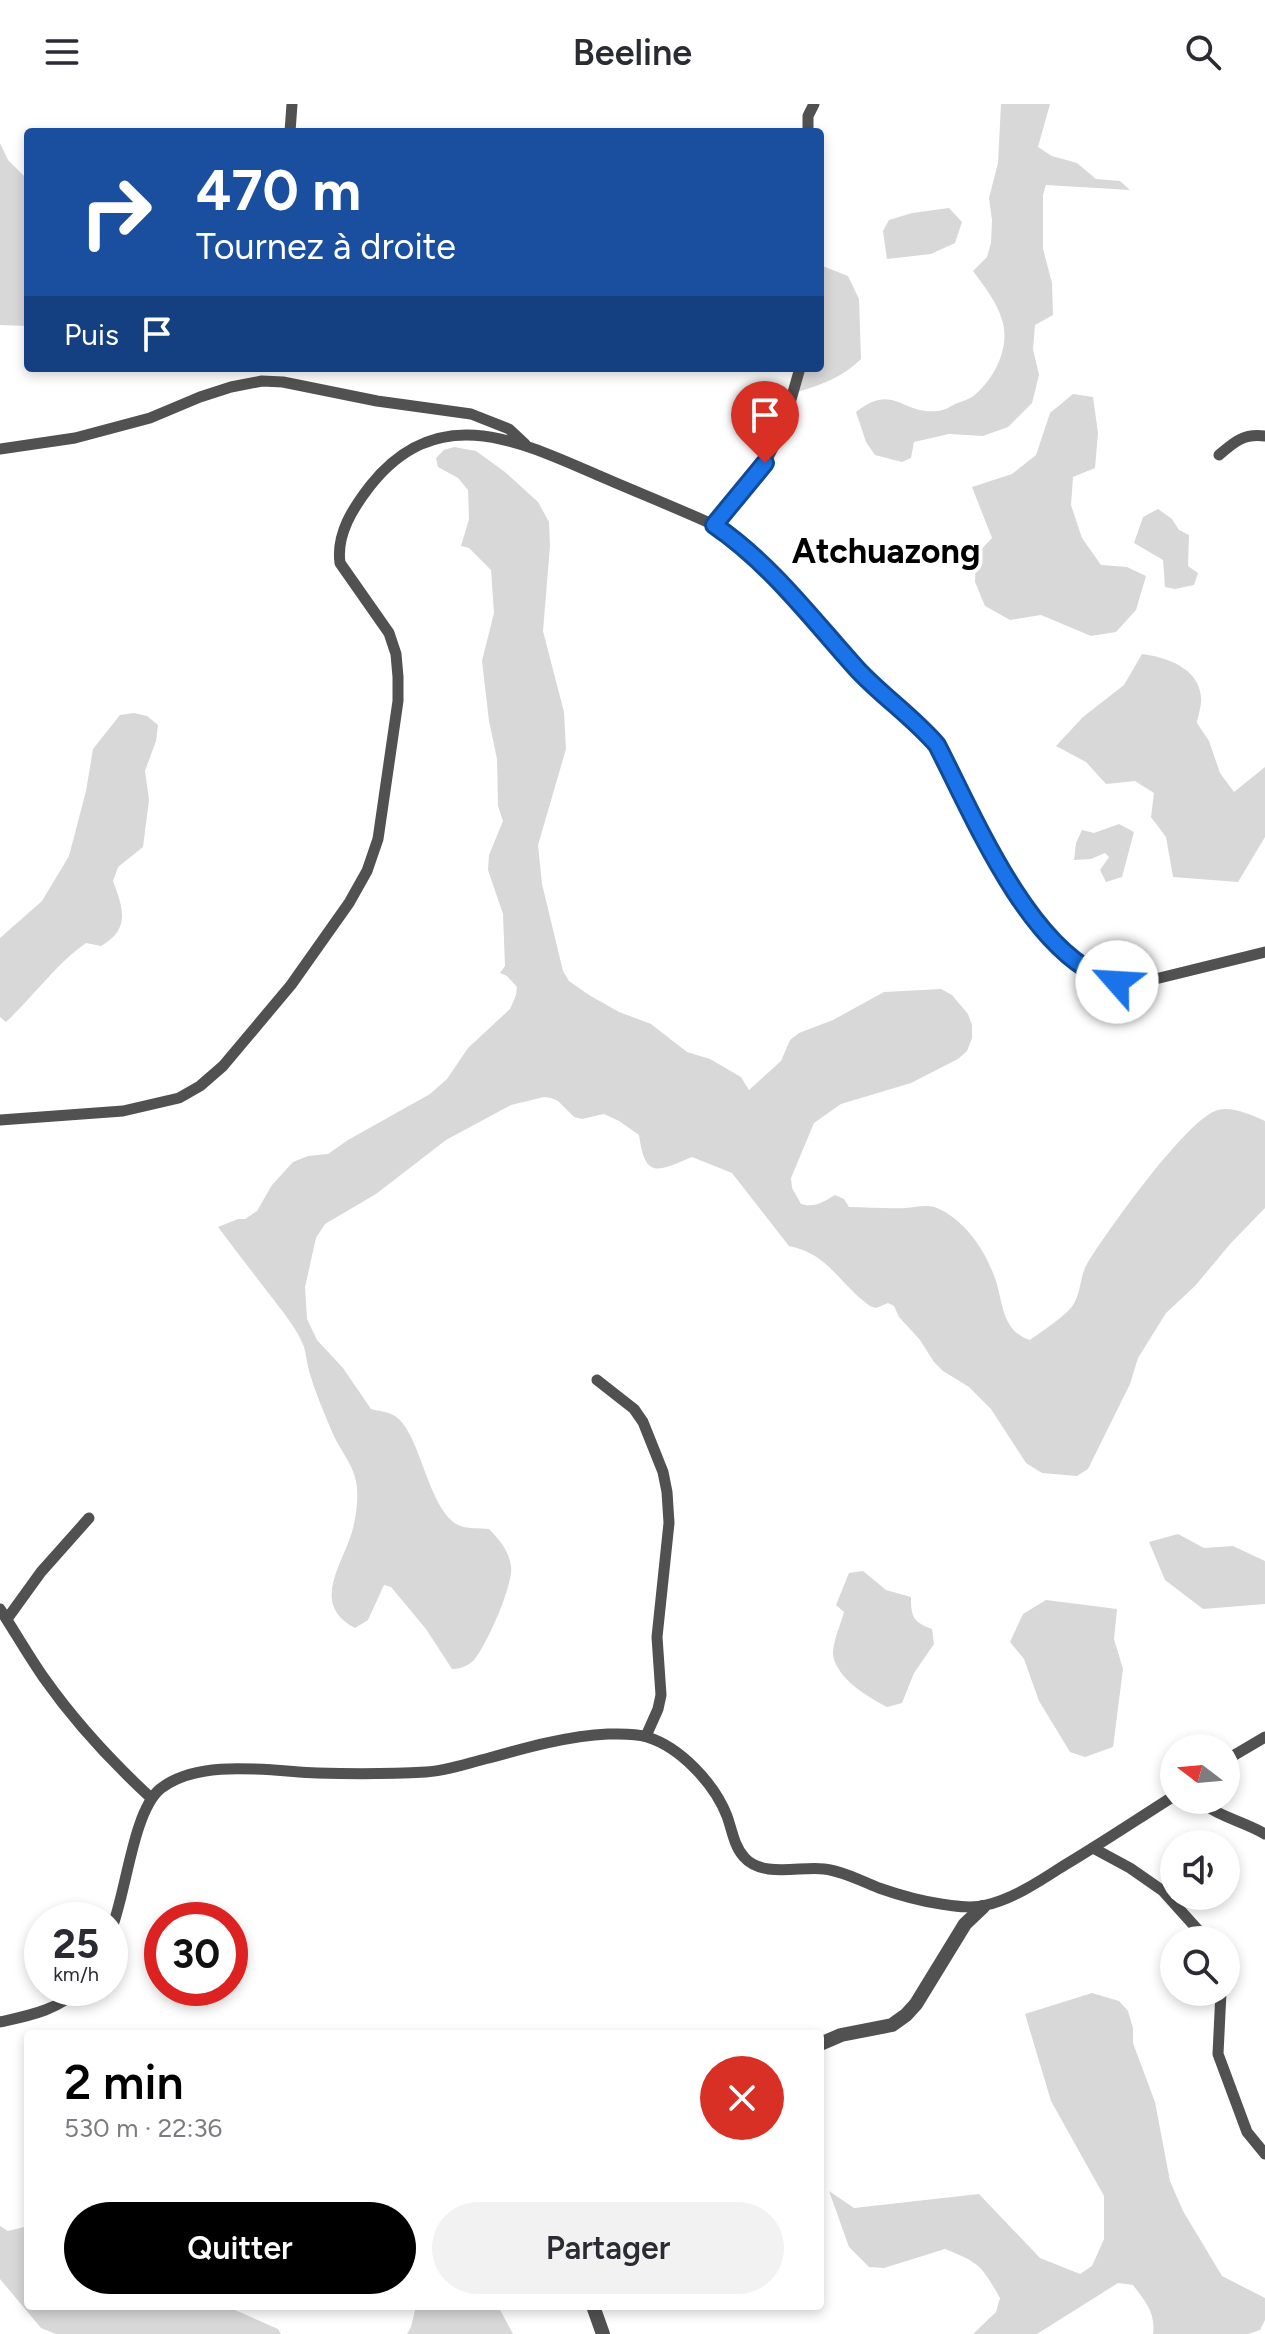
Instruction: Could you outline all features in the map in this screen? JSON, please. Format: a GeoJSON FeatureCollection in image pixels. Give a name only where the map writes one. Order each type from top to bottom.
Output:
{"type":"FeatureCollection","features":[{"type":"Feature","properties":{"kind":"street"},"geometry":{"type":"LineString","coordinates":[[290,128],[292,104]]}},
{"type":"Feature","properties":{"kind":"street"},"geometry":{"type":"LineString","coordinates":[[808,128],[808,116],[814,104]]}},
{"type":"Feature","properties":{"kind":"street"},"geometry":{"type":"LineString","coordinates":[[278,372],[283,382]]}},
{"type":"Feature","properties":{"kind":"street"},"geometry":{"type":"LineString","coordinates":[[714,525],[765,463],[782,431],[799,372]]}},
{"type":"Feature","properties":{"kind":"street"},"geometry":{"type":"LineString","coordinates":[[0,449],[75,438],[150,418],[231,387],[262,381],[471,414],[509,429],[526,445]]}},
{"type":"Feature","properties":{"kind":"street"},"geometry":{"type":"LineString","coordinates":[[0,1120],[123,1111],[179,1098],[200,1086],[223,1066],[291,985],[349,903],[367,871],[378,839],[398,701],[396,654],[389,633],[340,563],[338,549],[342,533],[376,479],[414,446],[432,439],[488,436],[526,445],[714,525],[754,555],[786,586],[860,672],[937,745],[1016,894],[1066,953],[1093,973],[1117,982],[1135,984],[1265,952]]}},
{"type":"Feature","properties":{"kind":"street"},"geometry":{"type":"LineString","coordinates":[[1219,455],[1245,436],[1265,436]]}},
{"type":"Feature","properties":{"kind":"street"},"geometry":{"type":"LineString","coordinates":[[597,1380],[634,1409],[643,1422],[663,1472],[667,1492],[669,1523],[657,1637],[661,1695],[646,1736]]}},
{"type":"Feature","properties":{"kind":"street"},"geometry":{"type":"LineString","coordinates":[[89,1518],[3,1614],[26,1652],[75,1718],[120,1770],[151,1798]]}},
{"type":"Feature","properties":{"kind":"street"},"geometry":{"type":"LineString","coordinates":[[121,1902],[129,1864],[151,1798],[172,1782],[193,1774],[236,1769],[428,1772],[567,1739],[624,1734],[646,1736],[663,1744],[702,1777],[715,1793],[745,1859],[758,1867],[827,1869],[914,1899],[983,1907]]}},
{"type":"Feature","properties":{"kind":"street"},"geometry":{"type":"LineString","coordinates":[[1240,1752],[1265,1737]]}},
{"type":"Feature","properties":{"kind":"street"},"geometry":{"type":"LineString","coordinates":[[824,2042],[841,2035],[892,2025],[916,2004],[965,1924],[983,1907],[1030,1887],[1160,1805]]}},
{"type":"Feature","properties":{"kind":"street"},"geometry":{"type":"LineString","coordinates":[[1223,1814],[1248,1823],[1265,1834]]}},
{"type":"Feature","properties":{"kind":"street"},"geometry":{"type":"LineString","coordinates":[[1093,1848],[1163,1891],[1194,1926]]}},
{"type":"Feature","properties":{"kind":"street"},"geometry":{"type":"LineString","coordinates":[[0,2022],[54,2006]]}},
{"type":"Feature","properties":{"kind":"street"},"geometry":{"type":"LineString","coordinates":[[1220,2006],[1218,2054],[1247,2132],[1265,2154]]}},
{"type":"Feature","properties":{"kind":"street"},"geometry":{"type":"LineString","coordinates":[[594,2310],[603,2334]]}},
{"type":"Feature","properties":{"kind":"shaded area"},"geometry":{"type":"Polygon","coordinates":[[[1001,104],[1050,104],[1038,147],[1052,156],[1077,163],[1096,179],[1120,181],[1130,190],[1046,185],[1043,195],[1043,249],[1052,283],[1053,315],[1035,325],[1033,349],[1039,375],[1032,403],[1008,427],[983,436],[949,434],[914,442],[911,458],[902,462],[875,455],[866,442],[856,412],[880,400],[925,411],[944,410],[972,397],[987,382],[999,362],[1004,341],[1000,313],[973,271],[987,257],[991,243],[989,198],[998,163],[1001,104]]]}},
{"type":"Feature","properties":{"kind":"shaded area"},"geometry":{"type":"Polygon","coordinates":[[[0,143],[8,160],[24,176],[24,326],[0,325],[0,143]]]}},
{"type":"Feature","properties":{"kind":"shaded area"},"geometry":{"type":"Polygon","coordinates":[[[949,208],[962,222],[955,243],[931,254],[887,259],[883,231],[889,220],[949,208]]]}},
{"type":"Feature","properties":{"kind":"shaded area"},"geometry":{"type":"Polygon","coordinates":[[[824,267],[848,276],[859,299],[861,359],[831,380],[797,392],[803,372],[824,372],[824,267]]]}},
{"type":"Feature","properties":{"kind":"shaded area"},"geometry":{"type":"Polygon","coordinates":[[[1073,394],[1093,397],[1098,433],[1095,468],[1073,477],[1071,505],[1082,538],[1101,565],[1127,567],[1146,576],[1136,610],[1116,632],[1091,636],[1041,615],[1010,620],[985,606],[975,582],[976,555],[992,538],[972,487],[1012,474],[1036,455],[1050,413],[1073,394]]]}},
{"type":"Feature","properties":{"kind":"shaded area"},"geometry":{"type":"Polygon","coordinates":[[[454,447],[476,451],[505,472],[538,502],[549,522],[543,631],[564,712],[566,749],[538,845],[542,884],[563,971],[569,981],[619,1012],[651,1024],[687,1052],[710,1059],[741,1077],[749,1090],[781,1061],[790,1040],[799,1033],[833,1020],[884,992],[941,989],[952,995],[968,1014],[972,1038],[967,1051],[958,1059],[911,1083],[841,1104],[814,1123],[791,1178],[792,1188],[801,1204],[815,1205],[835,1195],[844,1199],[849,1207],[929,1206],[946,1213],[964,1227],[984,1253],[1008,1321],[1013,1329],[1030,1340],[1070,1309],[1078,1295],[1087,1264],[1111,1228],[1168,1154],[1204,1117],[1224,1109],[1236,1110],[1265,1121],[1265,1208],[1195,1286],[1166,1313],[1138,1358],[1130,1384],[1088,1469],[1077,1476],[1042,1473],[1026,1463],[991,1409],[969,1387],[934,1362],[894,1306],[888,1303],[876,1308],[870,1306],[814,1255],[789,1246],[732,1173],[692,1157],[655,1168],[645,1159],[639,1135],[619,1121],[604,1114],[582,1119],[574,1117],[558,1101],[544,1097],[511,1105],[446,1140],[376,1194],[325,1224],[316,1238],[305,1287],[307,1319],[317,1340],[343,1368],[371,1409],[393,1415],[404,1425],[431,1488],[447,1516],[461,1526],[489,1529],[508,1555],[511,1575],[492,1629],[474,1660],[464,1667],[452,1669],[426,1629],[391,1587],[384,1585],[368,1620],[355,1628],[342,1619],[335,1609],[332,1587],[356,1516],[355,1477],[320,1402],[297,1333],[218,1227],[245,1219],[257,1211],[272,1185],[293,1162],[308,1156],[328,1154],[430,1094],[447,1079],[468,1048],[510,1009],[516,995],[517,987],[500,973],[505,966],[503,914],[488,870],[489,855],[503,821],[498,806],[497,759],[482,661],[494,613],[491,570],[469,548],[461,546],[469,519],[468,490],[458,478],[438,467],[436,458],[444,450],[454,447]]]}},
{"type":"Feature","properties":{"kind":"shaded area"},"geometry":{"type":"Polygon","coordinates":[[[1158,509],[1172,519],[1179,530],[1189,535],[1188,566],[1198,573],[1194,585],[1175,589],[1165,587],[1163,560],[1134,543],[1143,517],[1158,509]]]}},
{"type":"Feature","properties":{"kind":"shaded area"},"geometry":{"type":"Polygon","coordinates":[[[1142,654],[1171,661],[1194,678],[1201,697],[1197,723],[1209,741],[1220,773],[1234,792],[1265,767],[1265,837],[1238,882],[1173,877],[1166,837],[1151,817],[1154,793],[1135,781],[1106,784],[1086,762],[1056,746],[1083,717],[1124,685],[1142,654]]]}},
{"type":"Feature","properties":{"kind":"shaded area"},"geometry":{"type":"Polygon","coordinates":[[[134,713],[147,716],[158,725],[156,741],[145,771],[149,800],[143,847],[118,867],[113,881],[122,909],[121,925],[111,939],[101,946],[86,943],[75,951],[6,1022],[0,1017],[0,938],[42,901],[69,856],[93,749],[120,715],[134,713]]]}},
{"type":"Feature","properties":{"kind":"shaded area"},"geometry":{"type":"Polygon","coordinates":[[[1119,824],[1134,832],[1122,877],[1106,882],[1100,870],[1109,857],[1105,853],[1091,859],[1074,860],[1076,843],[1082,830],[1094,833],[1119,824]]]}},
{"type":"Feature","properties":{"kind":"shaded area"},"geometry":{"type":"Polygon","coordinates":[[[1178,1534],[1204,1548],[1233,1546],[1265,1561],[1265,1604],[1203,1609],[1165,1580],[1149,1542],[1178,1534]]]}},
{"type":"Feature","properties":{"kind":"shaded area"},"geometry":{"type":"Polygon","coordinates":[[[863,1571],[886,1590],[911,1597],[914,1618],[932,1629],[934,1644],[914,1673],[902,1703],[887,1707],[847,1679],[840,1672],[833,1655],[844,1612],[836,1605],[849,1573],[863,1571]]]}},
{"type":"Feature","properties":{"kind":"shaded area"},"geometry":{"type":"Polygon","coordinates":[[[1046,1600],[1117,1609],[1114,1639],[1123,1669],[1113,1747],[1085,1757],[1070,1752],[1039,1701],[1024,1659],[1010,1642],[1023,1614],[1046,1600]]]}},
{"type":"Feature","properties":{"kind":"shaded area"},"geometry":{"type":"Polygon","coordinates":[[[1092,1993],[1119,2001],[1128,2011],[1133,2043],[1155,2102],[1170,2181],[1183,2211],[1222,2276],[1265,2298],[1265,2320],[1260,2330],[1248,2334],[1153,2334],[1151,2313],[1142,2296],[1133,2285],[1118,2283],[1037,2334],[973,2334],[996,2312],[1000,2298],[973,2262],[945,2249],[884,2268],[869,2267],[849,2247],[829,2191],[854,2208],[979,2194],[1040,2258],[1080,2274],[1092,2266],[1104,2239],[1104,2196],[1051,2101],[1025,2014],[1092,1993]]]}},
{"type":"Feature","properties":{"kind":"shaded area"},"geometry":{"type":"Polygon","coordinates":[[[0,2226],[8,2231],[24,2227],[24,2308],[0,2279],[0,2226]]]}},
{"type":"Feature","properties":{"kind":"shaded area"},"geometry":{"type":"Polygon","coordinates":[[[26,2310],[235,2310],[278,2329],[281,2334],[56,2334],[41,2328],[26,2310]]]}},
{"type":"Feature","properties":{"kind":"shaded area"},"geometry":{"type":"Polygon","coordinates":[[[415,2310],[500,2310],[513,2334],[407,2334],[415,2310]]]}},
{"type":"Feature","properties":{"kind":"district","name":"Atchuazong"},"geometry":{"type":"Point","coordinates":[886,551]}},
{"type":"Feature","properties":{"kind":"route"},"geometry":{"type":"LineString","coordinates":[[765,463],[714,525],[754,555],[786,586],[860,672],[937,745],[1000,868],[1037,922],[1066,953],[1093,973],[1117,982]]}}]}
